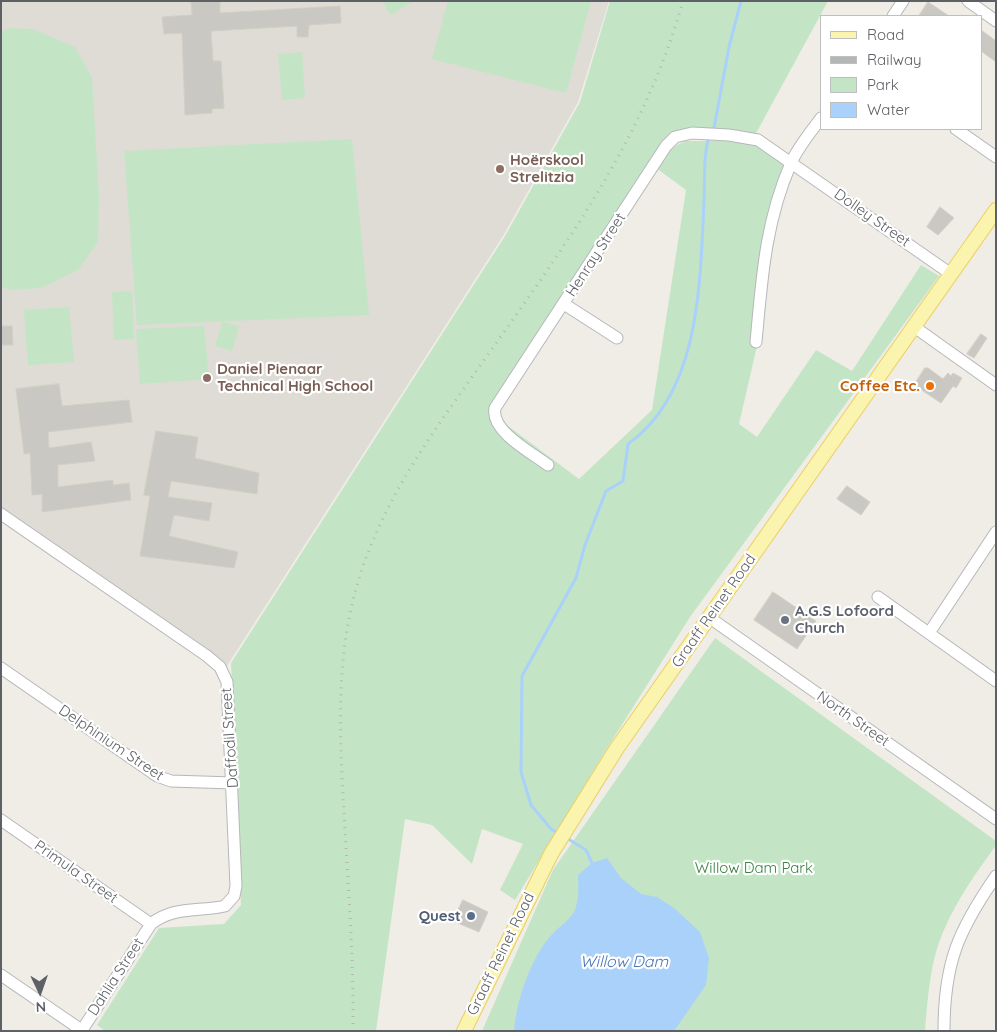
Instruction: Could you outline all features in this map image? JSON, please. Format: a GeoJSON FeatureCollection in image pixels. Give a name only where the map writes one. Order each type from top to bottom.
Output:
{"type":"FeatureCollection","features":[{"type":"Feature","properties":{"kind":"main road","name":"Graaff Reinet Road"},"geometry":{"type":"LineString","coordinates":[[464,1031],[559,840],[617,748],[995,212]]}},
{"type":"Feature","properties":{"kind":"street"},"geometry":{"type":"LineString","coordinates":[[894,15],[903,1]]}},
{"type":"Feature","properties":{"kind":"street"},"geometry":{"type":"LineString","coordinates":[[968,1],[996,21]]}},
{"type":"Feature","properties":{"kind":"street"},"geometry":{"type":"LineString","coordinates":[[756,342],[766,242],[791,162],[820,119]]}},
{"type":"Feature","properties":{"kind":"street"},"geometry":{"type":"LineString","coordinates":[[957,130],[996,157]]}},
{"type":"Feature","properties":{"kind":"street","name":"Henray Street"},"geometry":{"type":"LineString","coordinates":[[548,465],[499,427],[493,418],[494,411],[666,146],[675,138],[692,133],[751,138],[763,143],[791,162]]}},
{"type":"Feature","properties":{"kind":"street","name":"Dolley Street"},"geometry":{"type":"LineString","coordinates":[[791,162],[951,274]]}},
{"type":"Feature","properties":{"kind":"street"},"geometry":{"type":"LineString","coordinates":[[564,304],[617,338]]}},
{"type":"Feature","properties":{"kind":"street"},"geometry":{"type":"LineString","coordinates":[[913,326],[996,385]]}},
{"type":"Feature","properties":{"kind":"street","name":"Daffodil Street"},"geometry":{"type":"LineString","coordinates":[[1,514],[220,667],[226,682],[233,783],[236,886],[234,896],[225,906],[175,911],[151,924]]}},
{"type":"Feature","properties":{"kind":"street"},"geometry":{"type":"LineString","coordinates":[[928,633],[994,538]]}},
{"type":"Feature","properties":{"kind":"street"},"geometry":{"type":"LineString","coordinates":[[878,597],[996,681]]}},
{"type":"Feature","properties":{"kind":"street","name":"North Street"},"geometry":{"type":"LineString","coordinates":[[710,618],[996,818]]}},
{"type":"Feature","properties":{"kind":"street","name":"Delphinium Street"},"geometry":{"type":"LineString","coordinates":[[1,668],[157,776],[171,781],[233,783]]}},
{"type":"Feature","properties":{"kind":"street","name":"Primula Street"},"geometry":{"type":"LineString","coordinates":[[1,820],[151,924]]}},
{"type":"Feature","properties":{"kind":"street"},"geometry":{"type":"LineString","coordinates":[[944,1031],[946,979],[951,960],[972,912],[996,876]]}},
{"type":"Feature","properties":{"kind":"street","name":"Dahlia Street"},"geometry":{"type":"LineString","coordinates":[[83,1030],[151,924]]}},
{"type":"Feature","properties":{"kind":"street"},"geometry":{"type":"LineString","coordinates":[[1,975],[83,1030]]}},
{"type":"Feature","properties":{"kind":"shaded area","name":"Daniel Pienaar Technical High School"},"geometry":{"type":"Polygon","coordinates":[[[1,1],[609,1],[578,102],[503,236],[223,672],[1,520],[1,1]]]}},
{"type":"Feature","properties":{"kind":"green space"},"geometry":{"type":"Polygon","coordinates":[[[382,1],[413,1],[391,15],[382,1]]]}},
{"type":"Feature","properties":{"kind":"green space"},"geometry":{"type":"Polygon","coordinates":[[[448,1],[591,1],[566,93],[432,59],[448,1]]]}},
{"type":"Feature","properties":{"kind":"green space"},"geometry":{"type":"Polygon","coordinates":[[[610,1],[828,1],[754,137],[685,137],[665,145],[492,414],[579,479],[652,410],[686,190],[656,168],[668,149],[686,141],[753,141],[787,165],[775,205],[757,346],[739,424],[757,437],[816,350],[852,371],[921,265],[939,276],[690,617],[515,900],[500,890],[523,844],[482,829],[472,864],[432,825],[405,819],[376,1031],[105,1031],[97,1025],[159,928],[224,924],[241,905],[231,663],[505,236],[580,102],[610,1]]]}},
{"type":"Feature","properties":{"kind":"green space"},"geometry":{"type":"Polygon","coordinates":[[[9,28],[33,29],[75,47],[92,78],[99,196],[98,242],[78,270],[41,288],[10,290],[1,286],[1,32],[9,28]]]}},
{"type":"Feature","properties":{"kind":"green space"},"geometry":{"type":"Polygon","coordinates":[[[302,52],[305,98],[282,100],[278,54],[302,52]]]}},
{"type":"Feature","properties":{"kind":"green space"},"geometry":{"type":"Polygon","coordinates":[[[352,139],[369,315],[137,325],[124,151],[352,139]]]}},
{"type":"Feature","properties":{"kind":"green space"},"geometry":{"type":"Polygon","coordinates":[[[132,291],[134,339],[114,340],[112,292],[132,291]]]}},
{"type":"Feature","properties":{"kind":"green space"},"geometry":{"type":"Polygon","coordinates":[[[69,307],[74,362],[28,365],[24,310],[69,307]]]}},
{"type":"Feature","properties":{"kind":"green space"},"geometry":{"type":"Polygon","coordinates":[[[222,322],[239,326],[232,351],[215,346],[222,322]]]}},
{"type":"Feature","properties":{"kind":"green space"},"geometry":{"type":"Polygon","coordinates":[[[204,326],[209,379],[140,384],[136,329],[204,326]]]}},
{"type":"Feature","properties":{"kind":"green space","name":"Willow Dam Park"},"geometry":{"type":"Polygon","coordinates":[[[715,638],[996,841],[996,845],[955,907],[939,942],[930,979],[925,1031],[482,1031],[553,870],[715,638]]]}},
{"type":"Feature","properties":{"kind":"water","name":"Willow Dam"},"geometry":{"type":"Polygon","coordinates":[[[607,858],[621,878],[641,894],[657,897],[674,908],[700,932],[709,958],[706,985],[674,1031],[514,1031],[520,998],[537,956],[551,936],[574,911],[577,903],[578,875],[592,863],[607,858]]]}},
{"type":"Feature","properties":{"kind":"building"},"geometry":{"type":"Polygon","coordinates":[[[191,1],[220,1],[220,13],[340,6],[341,23],[309,25],[308,37],[297,37],[297,26],[211,31],[213,61],[221,61],[224,108],[212,109],[212,113],[185,115],[182,33],[164,34],[162,17],[192,15],[191,1]]]}},
{"type":"Feature","properties":{"kind":"building"},"geometry":{"type":"Polygon","coordinates":[[[928,2],[948,15],[920,15],[928,2]]]}},
{"type":"Feature","properties":{"kind":"building"},"geometry":{"type":"Polygon","coordinates":[[[982,31],[996,41],[996,62],[982,52],[982,31]]]}},
{"type":"Feature","properties":{"kind":"building"},"geometry":{"type":"Polygon","coordinates":[[[940,207],[954,218],[938,235],[927,227],[940,207]]]}},
{"type":"Feature","properties":{"kind":"building"},"geometry":{"type":"Polygon","coordinates":[[[1,326],[12,326],[13,345],[1,345],[1,326]]]}},
{"type":"Feature","properties":{"kind":"building"},"geometry":{"type":"Polygon","coordinates":[[[981,334],[987,338],[974,358],[967,354],[981,334]]]}},
{"type":"Feature","properties":{"kind":"building","name":"Coffee Etc."},"geometry":{"type":"Polygon","coordinates":[[[925,368],[928,368],[943,379],[948,373],[951,376],[953,373],[962,378],[956,388],[953,386],[941,403],[914,385],[925,368]]]}},
{"type":"Feature","properties":{"kind":"building"},"geometry":{"type":"Polygon","coordinates":[[[59,384],[62,406],[129,400],[132,422],[48,432],[49,448],[91,442],[95,461],[58,465],[58,487],[113,480],[113,485],[129,483],[131,500],[42,512],[42,494],[32,495],[30,453],[24,454],[16,389],[59,384]]]}},
{"type":"Feature","properties":{"kind":"building"},"geometry":{"type":"Polygon","coordinates":[[[156,431],[198,437],[195,458],[259,473],[257,494],[171,481],[168,497],[212,503],[209,521],[174,515],[169,536],[238,552],[234,568],[140,556],[150,496],[144,495],[156,431]]]}},
{"type":"Feature","properties":{"kind":"building"},"geometry":{"type":"Polygon","coordinates":[[[847,486],[870,502],[861,515],[837,499],[847,486]]]}},
{"type":"Feature","properties":{"kind":"building","name":"A.G.S Lofoord Church"},"geometry":{"type":"Polygon","coordinates":[[[773,592],[816,621],[797,649],[754,620],[773,592]]]}},
{"type":"Feature","properties":{"kind":"building","name":"Quest"},"geometry":{"type":"Polygon","coordinates":[[[463,900],[488,912],[479,932],[453,921],[463,900]]]}},
{"type":"Feature","properties":{"kind":"waterway"},"geometry":{"type":"LineString","coordinates":[[714,128],[729,47],[741,1]]}},
{"type":"Feature","properties":{"kind":"waterway"},"geometry":{"type":"LineString","coordinates":[[560,834],[551,829],[531,805],[521,772],[522,676],[576,578],[585,545],[606,491],[623,481],[628,444],[652,422],[670,395],[683,366],[692,333],[701,266],[705,163],[708,140]]}},
{"type":"Feature","properties":{"kind":"waterway"},"geometry":{"type":"LineString","coordinates":[[565,837],[586,850],[592,863]]}},
{"type":"Feature","properties":{"kind":"railway"},"geometry":{"type":"LineString","coordinates":[[353,1031],[351,942],[340,714],[346,635],[358,582],[381,522],[412,465],[545,274],[600,188],[625,144],[647,99],[667,51],[683,1]]}},
{"type":"Feature","properties":{"kind":"place","name":"Hoërskool Strelitzia"},"geometry":{"type":"Point","coordinates":[500,169]}},
{"type":"Feature","properties":{"kind":"place","name":"Daniel Pienaar Technical High School"},"geometry":{"type":"Point","coordinates":[207,378]}},
{"type":"Feature","properties":{"kind":"place","name":"Coffee Etc."},"geometry":{"type":"Point","coordinates":[930,386]}},
{"type":"Feature","properties":{"kind":"place","name":"A.G.S Lofoord Church"},"geometry":{"type":"Point","coordinates":[785,620]}},
{"type":"Feature","properties":{"kind":"place","name":"Quest"},"geometry":{"type":"Point","coordinates":[471,916]}}]}
